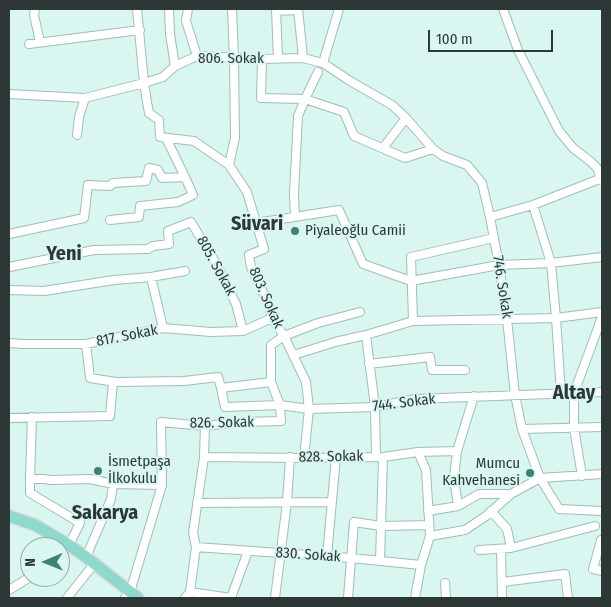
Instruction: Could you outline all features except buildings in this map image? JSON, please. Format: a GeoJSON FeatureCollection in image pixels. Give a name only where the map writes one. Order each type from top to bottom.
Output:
{"type":"FeatureCollection","features":[{"type":"Feature","properties":{"kind":"main road"},"geometry":{"type":"LineString","coordinates":[[9,516],[35,525],[55,537]]}},
{"type":"Feature","properties":{"kind":"main road"},"geometry":{"type":"LineString","coordinates":[[70,546],[90,560],[131,596]]}},
{"type":"Feature","properties":{"kind":"street"},"geometry":{"type":"LineString","coordinates":[[35,9],[34,15],[40,42]]}},
{"type":"Feature","properties":{"kind":"street"},"geometry":{"type":"LineString","coordinates":[[110,220],[139,217],[140,206],[178,202],[193,195],[166,138],[160,137],[159,120],[149,113],[144,84],[137,9]]}},
{"type":"Feature","properties":{"kind":"street"},"geometry":{"type":"LineString","coordinates":[[169,9],[170,34],[176,66]]}},
{"type":"Feature","properties":{"kind":"street"},"geometry":{"type":"LineString","coordinates":[[188,9],[186,21],[197,56]]}},
{"type":"Feature","properties":{"kind":"street"},"geometry":{"type":"LineString","coordinates":[[229,165],[234,138],[232,9]]}},
{"type":"Feature","properties":{"kind":"street"},"geometry":{"type":"LineString","coordinates":[[323,63],[339,9]]}},
{"type":"Feature","properties":{"kind":"street"},"geometry":{"type":"LineString","coordinates":[[490,217],[533,205],[602,180],[597,168],[573,148],[559,130],[518,50],[504,9]]}},
{"type":"Feature","properties":{"kind":"street"},"geometry":{"type":"LineString","coordinates":[[278,58],[276,10],[298,10],[303,58]]}},
{"type":"Feature","properties":{"kind":"street"},"geometry":{"type":"LineString","coordinates":[[29,44],[140,30]]}},
{"type":"Feature","properties":{"kind":"street","name":"806. Sokak"},"geometry":{"type":"LineString","coordinates":[[9,94],[85,98],[144,84],[163,77],[176,66],[197,56],[262,59],[303,58],[323,63],[350,81]]}},
{"type":"Feature","properties":{"kind":"street"},"geometry":{"type":"LineString","coordinates":[[262,59],[261,98],[305,99],[344,112],[354,136],[405,158],[433,150]]}},
{"type":"Feature","properties":{"kind":"street"},"geometry":{"type":"LineString","coordinates":[[295,217],[294,195],[298,116],[318,72]]}},
{"type":"Feature","properties":{"kind":"street","name":"746. Sokak"},"geometry":{"type":"LineString","coordinates":[[350,81],[392,105],[406,118],[433,150],[467,165],[482,183],[499,265],[515,395],[522,429],[540,478],[559,509],[599,511]]}},
{"type":"Feature","properties":{"kind":"street"},"geometry":{"type":"LineString","coordinates":[[77,136],[79,117],[85,98]]}},
{"type":"Feature","properties":{"kind":"street"},"geometry":{"type":"LineString","coordinates":[[383,148],[406,118]]}},
{"type":"Feature","properties":{"kind":"street","name":"803. Sokak"},"geometry":{"type":"LineString","coordinates":[[166,138],[194,141],[229,165],[247,192],[264,249],[249,255],[251,267],[269,305],[272,318],[284,336],[306,382],[308,408],[304,458]]}},
{"type":"Feature","properties":{"kind":"street"},"geometry":{"type":"LineString","coordinates":[[9,234],[84,218],[88,186],[110,186],[114,183],[146,181],[149,168],[158,170],[162,178],[185,177]]}},
{"type":"Feature","properties":{"kind":"street"},"geometry":{"type":"LineString","coordinates":[[533,205],[551,263],[561,393]]}},
{"type":"Feature","properties":{"kind":"street"},"geometry":{"type":"LineString","coordinates":[[256,223],[339,210],[363,264],[411,282],[499,265],[551,263],[602,257]]}},
{"type":"Feature","properties":{"kind":"street","name":"805. Sokak"},"geometry":{"type":"LineString","coordinates":[[9,267],[94,250],[148,249],[153,246],[169,244],[168,231],[191,222],[217,265],[236,304],[243,331]]}},
{"type":"Feature","properties":{"kind":"street"},"geometry":{"type":"LineString","coordinates":[[413,321],[411,257],[494,238]]}},
{"type":"Feature","properties":{"kind":"street"},"geometry":{"type":"LineString","coordinates":[[9,290],[44,291],[185,271]]}},
{"type":"Feature","properties":{"kind":"street"},"geometry":{"type":"LineString","coordinates":[[151,276],[164,328]]}},
{"type":"Feature","properties":{"kind":"street"},"geometry":{"type":"LineString","coordinates":[[280,405],[271,382],[270,345],[284,336],[318,323],[360,312]]}},
{"type":"Feature","properties":{"kind":"street"},"geometry":{"type":"LineString","coordinates":[[294,355],[413,321],[556,318],[602,312]]}},
{"type":"Feature","properties":{"kind":"street"},"geometry":{"type":"LineString","coordinates":[[582,476],[574,428],[574,393],[602,317]]}},
{"type":"Feature","properties":{"kind":"street","name":"817. Sokak"},"geometry":{"type":"LineString","coordinates":[[9,343],[86,344],[164,328],[211,332],[243,331],[272,318]]}},
{"type":"Feature","properties":{"kind":"street"},"geometry":{"type":"LineString","coordinates":[[366,335],[379,457],[380,561]]}},
{"type":"Feature","properties":{"kind":"street"},"geometry":{"type":"LineString","coordinates":[[86,344],[90,378],[113,382],[184,381],[218,377],[221,388],[271,382]]}},
{"type":"Feature","properties":{"kind":"street"},"geometry":{"type":"LineString","coordinates":[[369,364],[430,357],[432,370],[465,370]]}},
{"type":"Feature","properties":{"kind":"street"},"geometry":{"type":"LineString","coordinates":[[9,418],[110,416],[113,382]]}},
{"type":"Feature","properties":{"kind":"street","name":"744. Sokak"},"geometry":{"type":"LineString","coordinates":[[221,388],[225,408],[280,405],[308,408],[375,408],[415,400],[602,392]]}},
{"type":"Feature","properties":{"kind":"street"},"geometry":{"type":"LineString","coordinates":[[458,506],[454,478],[457,451],[474,396]]}},
{"type":"Feature","properties":{"kind":"street","name":"826. Sokak"},"geometry":{"type":"LineString","coordinates":[[131,596],[162,485],[161,422],[205,426],[241,422],[281,421],[280,405]]}},
{"type":"Feature","properties":{"kind":"street"},"geometry":{"type":"LineString","coordinates":[[32,417],[30,493],[80,523],[70,546]]}},
{"type":"Feature","properties":{"kind":"street"},"geometry":{"type":"LineString","coordinates":[[205,426],[204,457],[193,533],[196,547],[188,595],[231,598],[248,551]]}},
{"type":"Feature","properties":{"kind":"street"},"geometry":{"type":"LineString","coordinates":[[522,429],[602,427]]}},
{"type":"Feature","properties":{"kind":"street","name":"828. Sokak"},"geometry":{"type":"LineString","coordinates":[[204,457],[379,457],[418,452],[457,451]]}},
{"type":"Feature","properties":{"kind":"street"},"geometry":{"type":"LineString","coordinates":[[415,598],[420,565],[430,536],[426,470],[418,452]]}},
{"type":"Feature","properties":{"kind":"street"},"geometry":{"type":"LineString","coordinates":[[275,598],[287,502],[290,457]]}},
{"type":"Feature","properties":{"kind":"street"},"geometry":{"type":"LineString","coordinates":[[327,556],[336,457]]}},
{"type":"Feature","properties":{"kind":"street"},"geometry":{"type":"LineString","coordinates":[[430,536],[465,530],[486,516],[511,494],[540,478],[602,474]]}},
{"type":"Feature","properties":{"kind":"street"},"geometry":{"type":"LineString","coordinates":[[30,479],[90,479],[113,484],[162,485]]}},
{"type":"Feature","properties":{"kind":"street"},"geometry":{"type":"LineString","coordinates":[[67,598],[90,560],[113,484]]}},
{"type":"Feature","properties":{"kind":"street"},"geometry":{"type":"LineString","coordinates":[[428,511],[458,506],[479,494],[511,494]]}},
{"type":"Feature","properties":{"kind":"street"},"geometry":{"type":"LineString","coordinates":[[197,503],[332,502]]}},
{"type":"Feature","properties":{"kind":"street"},"geometry":{"type":"LineString","coordinates":[[491,511],[507,529],[511,548]]}},
{"type":"Feature","properties":{"kind":"street"},"geometry":{"type":"LineString","coordinates":[[599,511],[596,526],[602,540],[594,569],[602,571]]}},
{"type":"Feature","properties":{"kind":"street"},"geometry":{"type":"LineString","coordinates":[[348,598],[354,522],[381,526],[429,525]]}},
{"type":"Feature","properties":{"kind":"street"},"geometry":{"type":"LineString","coordinates":[[479,550],[511,548],[596,526]]}},
{"type":"Feature","properties":{"kind":"street","name":"830. Sokak"},"geometry":{"type":"LineString","coordinates":[[196,547],[327,556],[420,565]]}},
{"type":"Feature","properties":{"kind":"street"},"geometry":{"type":"LineString","coordinates":[[501,550],[502,598]]}},
{"type":"Feature","properties":{"kind":"street"},"geometry":{"type":"LineString","coordinates":[[502,582],[565,574],[568,598]]}},
{"type":"Feature","properties":{"kind":"street"},"geometry":{"type":"LineString","coordinates":[[9,590],[20,583]]}},
{"type":"Feature","properties":{"kind":"street"},"geometry":{"type":"LineString","coordinates":[[445,584],[446,598]]}},
{"type":"Feature","properties":{"kind":"place","name":"Piyaleoğlu Camii"},"geometry":{"type":"Point","coordinates":[295,231]}},
{"type":"Feature","properties":{"kind":"place","name":"İsmetpaşa İlkokulu"},"geometry":{"type":"Point","coordinates":[98,471]}},
{"type":"Feature","properties":{"kind":"place","name":"Mumcu Kahvehanesi"},"geometry":{"type":"Point","coordinates":[530,473]}},
{"type":"Feature","properties":{"kind":"district","name":"Süvari"},"geometry":{"type":"Point","coordinates":[257,224]}},
{"type":"Feature","properties":{"kind":"district","name":"Yeni"},"geometry":{"type":"Point","coordinates":[64,254]}},
{"type":"Feature","properties":{"kind":"district","name":"Altay"},"geometry":{"type":"Point","coordinates":[574,393]}},
{"type":"Feature","properties":{"kind":"district","name":"Sakarya"},"geometry":{"type":"Point","coordinates":[105,513]}}]}
